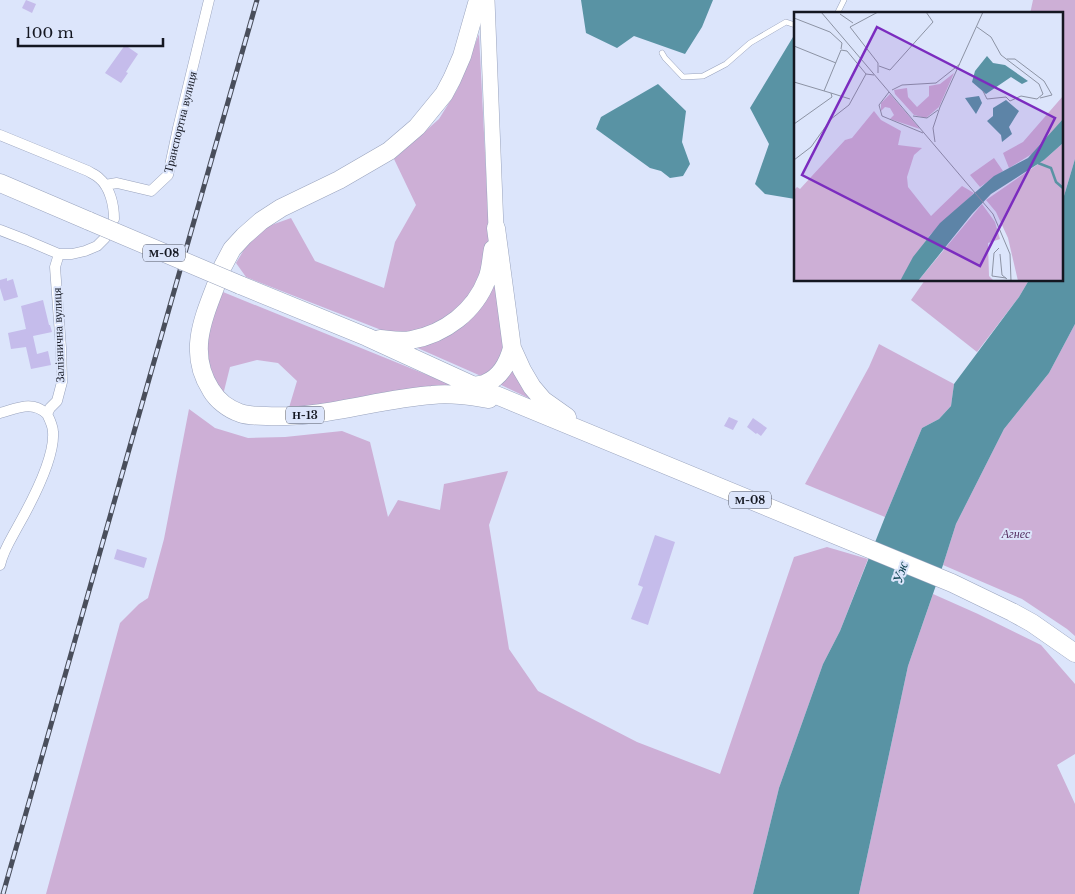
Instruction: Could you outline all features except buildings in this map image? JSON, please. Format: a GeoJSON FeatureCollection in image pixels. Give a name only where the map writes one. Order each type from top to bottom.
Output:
{"type":"FeatureCollection","features":[{"type":"Feature","properties":{"kind":"highway"},"geometry":{"type":"LineString","coordinates":[[223,266],[232,249],[261,221],[281,208],[339,180],[390,151],[417,126],[444,94],[452,79],[462,56],[478,0]]}},
{"type":"Feature","properties":{"kind":"highway","name":"М-08"},"geometry":{"type":"LineString","coordinates":[[0,184],[367,338],[474,386],[979,596],[1032,623],[1075,653]]}},
{"type":"Feature","properties":{"kind":"highway"},"geometry":{"type":"LineString","coordinates":[[367,338],[411,340],[446,327],[462,316],[480,294],[488,277],[496,228]]}},
{"type":"Feature","properties":{"kind":"highway"},"geometry":{"type":"LineString","coordinates":[[496,228],[512,348],[522,370],[532,388],[543,400],[592,434]]}},
{"type":"Feature","properties":{"kind":"highway","name":"Н-13"},"geometry":{"type":"LineString","coordinates":[[216,285],[202,325],[198,356],[200,368],[213,394],[224,405],[240,413],[279,417],[433,395],[456,394],[517,404]]}},
{"type":"Feature","properties":{"kind":"highway"},"geometry":{"type":"LineString","coordinates":[[474,386],[486,383],[502,371],[508,361],[512,348]]}},
{"type":"Feature","properties":{"kind":"main road"},"geometry":{"type":"LineString","coordinates":[[486,0],[496,228]]}},
{"type":"Feature","properties":{"kind":"street","name":"Транспортна вулиця"},"geometry":{"type":"LineString","coordinates":[[105,186],[118,183],[151,191],[168,175],[209,0]]}},
{"type":"Feature","properties":{"kind":"street"},"geometry":{"type":"LineString","coordinates":[[0,135],[88,171],[99,178],[105,186],[112,203],[114,220]]}},
{"type":"Feature","properties":{"kind":"street"},"geometry":{"type":"LineString","coordinates":[[0,230],[59,254],[85,251],[97,246],[105,238]]}},
{"type":"Feature","properties":{"kind":"street","name":"Залізнична вулиця"},"geometry":{"type":"LineString","coordinates":[[47,414],[57,401],[62,382],[55,267],[59,254]]}},
{"type":"Feature","properties":{"kind":"street"},"geometry":{"type":"LineString","coordinates":[[0,413],[33,406],[47,414],[54,432],[47,465],[35,497],[5,549],[0,565]]}},
{"type":"Feature","properties":{"kind":"lane"},"geometry":{"type":"LineString","coordinates":[[838,12],[844,0]]}},
{"type":"Feature","properties":{"kind":"lane"},"geometry":{"type":"LineString","coordinates":[[662,53],[664,58],[683,77],[703,76],[726,64],[750,43],[786,22],[794,25]]}},
{"type":"Feature","properties":{"kind":"green space"},"geometry":{"type":"Polygon","coordinates":[[[1033,0],[1075,0],[1075,159],[1062,203],[1062,12],[1030,12],[1033,0]]]}},
{"type":"Feature","properties":{"kind":"green space"},"geometry":{"type":"Polygon","coordinates":[[[479,34],[489,232],[487,263],[468,302],[426,331],[389,333],[246,277],[236,263],[248,243],[263,228],[291,218],[315,261],[384,288],[395,242],[416,205],[394,159],[439,119],[457,90],[479,34]]]}},
{"type":"Feature","properties":{"kind":"green space"},"geometry":{"type":"Polygon","coordinates":[[[495,276],[505,342],[500,362],[488,373],[481,376],[413,346],[495,276]]]}},
{"type":"Feature","properties":{"kind":"green space"},"geometry":{"type":"Polygon","coordinates":[[[924,281],[1028,281],[1019,297],[977,352],[911,300],[924,281]]]}},
{"type":"Feature","properties":{"kind":"green space"},"geometry":{"type":"Polygon","coordinates":[[[223,292],[452,385],[450,387],[288,411],[297,381],[278,363],[257,360],[230,367],[223,395],[217,390],[205,355],[210,324],[223,292]]]}},
{"type":"Feature","properties":{"kind":"green space","name":"Агнес"},"geometry":{"type":"Polygon","coordinates":[[[1075,324],[1075,636],[1022,599],[943,565],[956,524],[1004,429],[1049,373],[1075,324]]]}},
{"type":"Feature","properties":{"kind":"green space"},"geometry":{"type":"Polygon","coordinates":[[[879,344],[954,384],[951,406],[939,419],[922,428],[885,517],[805,484],[869,367],[879,344]]]}},
{"type":"Feature","properties":{"kind":"green space"},"geometry":{"type":"Polygon","coordinates":[[[510,368],[539,403],[495,382],[510,368]]]}},
{"type":"Feature","properties":{"kind":"green space"},"geometry":{"type":"Polygon","coordinates":[[[189,409],[215,428],[248,438],[285,437],[342,431],[370,442],[388,517],[398,500],[440,510],[444,484],[508,471],[489,525],[509,649],[538,691],[637,742],[720,774],[794,557],[827,547],[868,559],[840,631],[823,664],[779,788],[753,894],[46,894],[120,623],[139,604],[148,598],[164,539],[189,409]]]}},
{"type":"Feature","properties":{"kind":"green space"},"geometry":{"type":"Polygon","coordinates":[[[933,594],[1041,645],[1075,684],[1075,754],[1057,765],[1075,804],[1075,894],[859,894],[908,666],[933,594]]]}},
{"type":"Feature","properties":{"kind":"water"},"geometry":{"type":"Polygon","coordinates":[[[581,0],[713,0],[702,27],[685,54],[634,36],[617,48],[586,33],[581,0]]]}},
{"type":"Feature","properties":{"kind":"water"},"geometry":{"type":"Polygon","coordinates":[[[794,38],[794,199],[765,194],[755,184],[769,144],[750,108],[794,38]]]}},
{"type":"Feature","properties":{"kind":"water"},"geometry":{"type":"Polygon","coordinates":[[[658,84],[686,111],[682,142],[690,164],[683,176],[670,178],[661,171],[650,168],[596,129],[601,117],[658,84]]]}},
{"type":"Feature","properties":{"kind":"water","name":"Уж"},"geometry":{"type":"Polygon","coordinates":[[[1075,159],[1075,324],[1049,373],[1004,429],[956,524],[908,666],[859,894],[753,894],[779,788],[823,664],[840,631],[922,428],[939,419],[951,406],[954,384],[1019,297],[1028,281],[1062,281],[1062,203],[1075,159]]]}},
{"type":"Feature","properties":{"kind":"railway"},"geometry":{"type":"LineString","coordinates":[[3,894],[257,0]]}}]}
